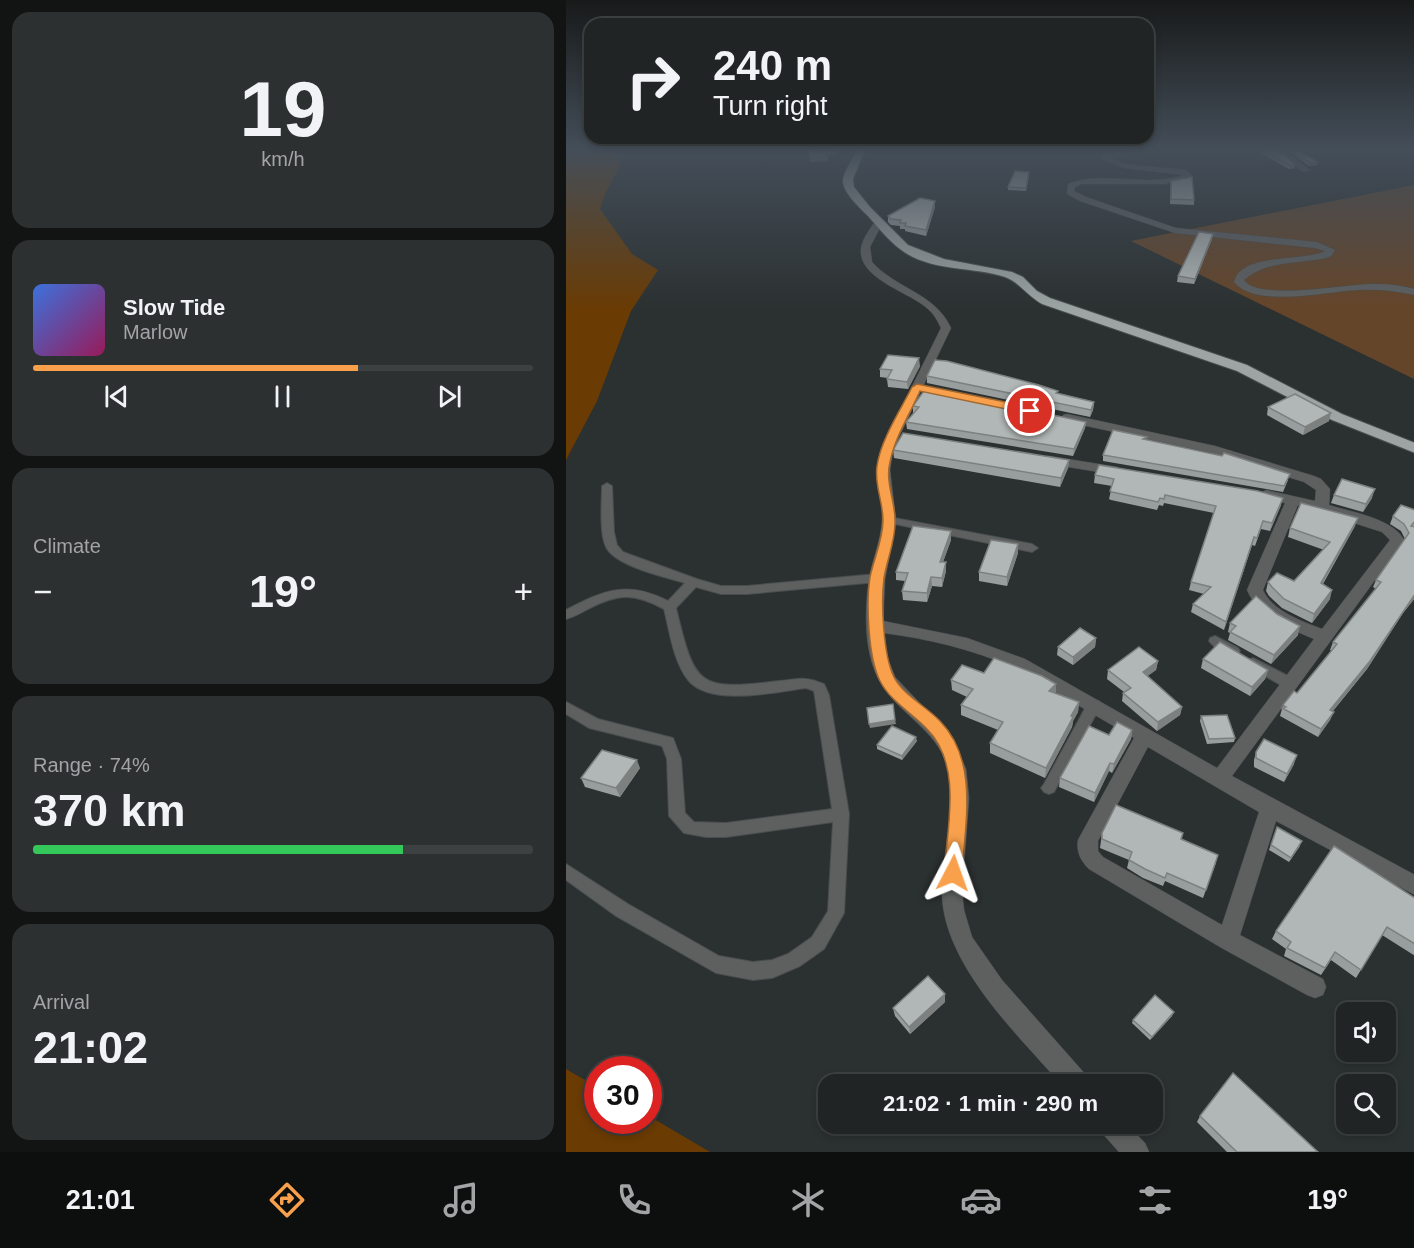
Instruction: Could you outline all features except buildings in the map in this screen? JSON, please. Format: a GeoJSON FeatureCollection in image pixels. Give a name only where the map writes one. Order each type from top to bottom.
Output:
{"type":"FeatureCollection","features":[{"type":"Feature","properties":{"kind":"highway"},"geometry":{"type":"LineString","coordinates":[[862,204],[904,247],[915,253],[954,266],[1014,276],[1033,294],[1046,301],[1242,368],[1337,417],[1415,449]]}},
{"type":"Feature","properties":{"kind":"street"},"geometry":{"type":"LineString","coordinates":[[1095,204],[1175,230],[1317,245],[1330,250],[1323,256],[1287,260],[1248,272],[1239,279],[1239,282],[1253,291],[1387,287],[1415,292]]}},
{"type":"Feature","properties":{"kind":"street"},"geometry":{"type":"LineString","coordinates":[[879,222],[865,250],[868,263],[887,280],[934,308],[944,321],[946,328],[923,388],[901,435],[887,450],[883,465],[882,478],[889,520],[884,556],[877,578],[876,626],[880,663],[887,679],[897,692],[935,726],[948,746],[956,768],[958,793],[952,893],[956,922],[964,946],[978,971],[1068,1074]]}},
{"type":"Feature","properties":{"kind":"street"},"geometry":{"type":"LineString","coordinates":[[1053,415],[1211,449],[1309,479],[1323,489],[1322,507]]}},
{"type":"Feature","properties":{"kind":"street"},"geometry":{"type":"LineString","coordinates":[[1036,458],[1129,472]]}},
{"type":"Feature","properties":{"kind":"street"},"geometry":{"type":"LineString","coordinates":[[1219,779],[1397,540],[1394,534],[1387,529],[1322,507],[1249,491]]}},
{"type":"Feature","properties":{"kind":"street"},"geometry":{"type":"LineString","coordinates":[[1293,500],[1255,590],[1256,597],[1264,606],[1277,614],[1324,637]]}},
{"type":"Feature","properties":{"kind":"street"},"geometry":{"type":"LineString","coordinates":[[876,626],[926,633],[990,650],[1019,663],[1270,808],[1415,886]]}},
{"type":"Feature","properties":{"kind":"street"},"geometry":{"type":"LineString","coordinates":[[1145,736],[1088,840],[1087,847],[1090,856],[1136,887],[1314,987]]}},
{"type":"Feature","properties":{"kind":"street"},"geometry":{"type":"LineString","coordinates":[[1228,940],[1270,808]]}},
{"type":"Feature","properties":{"kind":"street"},"geometry":{"type":"LineString","coordinates":[[1120,1134],[1136,1152]]}},
{"type":"Feature","properties":{"kind":"lane"},"geometry":{"type":"LineString","coordinates":[[607,486],[608,532],[611,546],[619,555],[634,562],[721,590],[747,591],[877,578]]}},
{"type":"Feature","properties":{"kind":"lane"},"geometry":{"type":"LineString","coordinates":[[889,520],[1032,548]]}},
{"type":"Feature","properties":{"kind":"lane"},"geometry":{"type":"LineString","coordinates":[[670,607],[693,582]]}},
{"type":"Feature","properties":{"kind":"lane"},"geometry":{"type":"LineString","coordinates":[[566,615],[600,597],[622,591],[640,592],[670,607],[679,644],[689,669],[701,684],[712,689],[731,690],[807,683],[819,688],[841,813],[836,913],[818,942],[794,960],[772,969],[753,971],[716,964],[622,910],[566,871]]}},
{"type":"Feature","properties":{"kind":"lane"},"geometry":{"type":"LineString","coordinates":[[1214,641],[1289,683]]}},
{"type":"Feature","properties":{"kind":"lane"},"geometry":{"type":"LineString","coordinates":[[1049,788],[1094,705]]}},
{"type":"Feature","properties":{"kind":"lane"},"geometry":{"type":"LineString","coordinates":[[566,707],[594,724],[668,742],[674,759],[677,816],[690,828],[725,830],[841,813]]}},
{"type":"Feature","properties":{"kind":"shaded area"},"geometry":{"type":"Polygon","coordinates":[[[566,204],[602,204],[600,209],[632,254],[658,270],[631,311],[597,401],[566,460],[566,204]]]}},
{"type":"Feature","properties":{"kind":"shaded area"},"geometry":{"type":"Polygon","coordinates":[[[1319,204],[1414,204],[1414,379],[1131,241],[1319,204]]]}},
{"type":"Feature","properties":{"kind":"shaded area"},"geometry":{"type":"Polygon","coordinates":[[[566,1069],[584,1079],[584,1134],[662,1134],[662,1124],[710,1152],[566,1152],[566,1069]]]}},
{"type":"Feature","properties":{"kind":"route"},"geometry":{"type":"LineString","coordinates":[[953,873],[958,793],[956,768],[948,746],[935,726],[897,692],[887,679],[880,663],[877,647],[877,578],[884,556],[889,520],[882,478],[883,465],[887,450],[917,387],[1030,411]]}}]}
